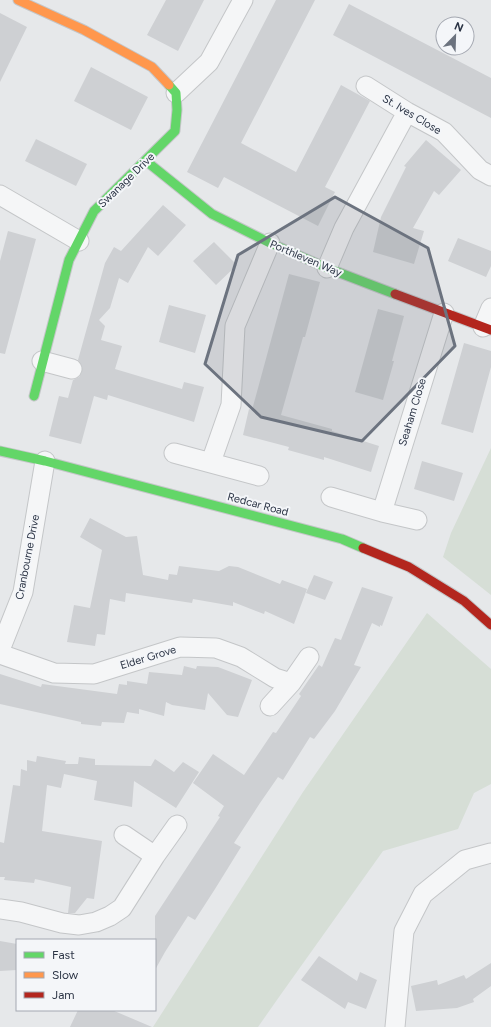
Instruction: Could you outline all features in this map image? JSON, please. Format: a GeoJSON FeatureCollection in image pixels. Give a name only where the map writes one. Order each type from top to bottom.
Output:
{"type":"FeatureCollection","features":[{"type":"Feature","properties":{"kind":"street"},"geometry":{"type":"LineString","coordinates":[[18,0],[84,30],[152,67],[176,93],[209,62],[244,0]]}},
{"type":"Feature","properties":{"kind":"street","name":"St. Ives Close"},"geometry":{"type":"LineString","coordinates":[[366,86],[407,112],[444,132],[480,170],[491,176]]}},
{"type":"Feature","properties":{"kind":"street","name":"Swanage Drive"},"geometry":{"type":"LineString","coordinates":[[34,396],[69,260],[94,212],[175,131],[178,110],[176,93]]}},
{"type":"Feature","properties":{"kind":"street"},"geometry":{"type":"LineString","coordinates":[[327,268],[344,228],[407,112]]}},
{"type":"Feature","properties":{"kind":"street","name":"Porthleven Way"},"geometry":{"type":"LineString","coordinates":[[146,161],[212,214],[270,243],[327,268],[487,329],[491,308]]}},
{"type":"Feature","properties":{"kind":"street"},"geometry":{"type":"LineString","coordinates":[[0,195],[79,241]]}},
{"type":"Feature","properties":{"kind":"street"},"geometry":{"type":"LineString","coordinates":[[211,462],[231,405],[235,326],[270,243]]}},
{"type":"Feature","properties":{"kind":"street","name":"Seaham Close"},"geometry":{"type":"LineString","coordinates":[[382,512],[444,313]]}},
{"type":"Feature","properties":{"kind":"street"},"geometry":{"type":"LineString","coordinates":[[42,361],[72,369]]}},
{"type":"Feature","properties":{"kind":"street","name":"Redcar Road"},"geometry":{"type":"LineString","coordinates":[[0,451],[45,461],[342,539],[409,567],[464,601],[491,625]]}},
{"type":"Feature","properties":{"kind":"street"},"geometry":{"type":"LineString","coordinates":[[174,453],[260,476]]}},
{"type":"Feature","properties":{"kind":"street","name":"Cranbourne Drive"},"geometry":{"type":"LineString","coordinates":[[0,650],[23,592],[45,461]]}},
{"type":"Feature","properties":{"kind":"street"},"geometry":{"type":"LineString","coordinates":[[332,497],[382,512],[417,520]]}},
{"type":"Feature","properties":{"kind":"street","name":"Elder Grove"},"geometry":{"type":"LineString","coordinates":[[0,654],[54,673],[94,674],[180,647],[216,648],[242,657],[275,678],[291,683]]}},
{"type":"Feature","properties":{"kind":"street"},"geometry":{"type":"LineString","coordinates":[[270,706],[291,683],[309,657]]}},
{"type":"Feature","properties":{"kind":"street"},"geometry":{"type":"LineString","coordinates":[[0,909],[21,912],[62,923],[79,925],[96,922],[110,916],[122,908],[155,856],[177,825]]}},
{"type":"Feature","properties":{"kind":"street"},"geometry":{"type":"LineString","coordinates":[[124,835],[155,856]]}},
{"type":"Feature","properties":{"kind":"street"},"geometry":{"type":"LineString","coordinates":[[395,1027],[404,931],[423,894],[465,860],[491,853]]}},
{"type":"Feature","properties":{"kind":"highlighted area"},"geometry":{"type":"Polygon","coordinates":[[[335,197],[428,248],[455,346],[362,441],[261,417],[205,364],[238,255],[335,197]]]}},
{"type":"Feature","properties":{"kind":"shaded area"},"geometry":{"type":"Polygon","coordinates":[[[491,448],[491,595],[443,557],[451,533],[491,448]]]}},
{"type":"Feature","properties":{"kind":"shaded area"},"geometry":{"type":"Polygon","coordinates":[[[427,613],[491,669],[491,784],[474,793],[458,829],[383,851],[258,1027],[153,1027],[303,792],[427,613]]]}},
{"type":"Feature","properties":{"kind":"building"},"geometry":{"type":"Polygon","coordinates":[[[166,0],[204,0],[178,51],[147,35],[166,0]]]}},
{"type":"Feature","properties":{"kind":"building"},"geometry":{"type":"Polygon","coordinates":[[[276,0],[315,0],[241,143],[296,172],[341,85],[370,101],[325,187],[335,192],[318,226],[224,177],[218,188],[187,172],[276,0]]]}},
{"type":"Feature","properties":{"kind":"building"},"geometry":{"type":"Polygon","coordinates":[[[349,4],[435,49],[435,56],[449,56],[491,78],[491,118],[333,35],[349,4]]]}},
{"type":"Feature","properties":{"kind":"building"},"geometry":{"type":"Polygon","coordinates":[[[0,13],[27,27],[0,82],[0,13]]]}},
{"type":"Feature","properties":{"kind":"building"},"geometry":{"type":"Polygon","coordinates":[[[91,67],[148,97],[131,130],[74,101],[91,67]]]}},
{"type":"Feature","properties":{"kind":"building"},"geometry":{"type":"Polygon","coordinates":[[[36,139],[87,164],[76,186],[25,161],[36,139]]]}},
{"type":"Feature","properties":{"kind":"building"},"geometry":{"type":"Polygon","coordinates":[[[426,140],[461,170],[439,195],[434,191],[413,228],[424,231],[414,264],[373,252],[381,217],[406,167],[404,166],[426,140]]]}},
{"type":"Feature","properties":{"kind":"building"},"geometry":{"type":"Polygon","coordinates":[[[163,205],[186,225],[158,256],[148,247],[128,283],[119,278],[110,308],[99,320],[105,326],[101,340],[122,346],[115,369],[182,389],[184,382],[204,387],[194,422],[108,395],[107,400],[94,396],[81,444],[49,436],[59,396],[68,398],[73,380],[79,377],[82,372],[82,366],[78,360],[105,263],[114,247],[121,251],[163,205]]]}},
{"type":"Feature","properties":{"kind":"building"},"geometry":{"type":"Polygon","coordinates":[[[8,231],[36,239],[5,354],[0,353],[0,261],[8,231]]]}},
{"type":"Feature","properties":{"kind":"building"},"geometry":{"type":"Polygon","coordinates":[[[458,238],[491,251],[491,266],[486,277],[448,261],[458,238]]]}},
{"type":"Feature","properties":{"kind":"building"},"geometry":{"type":"Polygon","coordinates":[[[214,242],[237,265],[216,285],[193,261],[214,242]]]}},
{"type":"Feature","properties":{"kind":"building"},"geometry":{"type":"Polygon","coordinates":[[[289,274],[320,282],[281,415],[332,429],[332,431],[379,446],[371,472],[324,457],[324,460],[288,450],[289,447],[243,435],[249,409],[252,410],[289,274]]]}},
{"type":"Feature","properties":{"kind":"building"},"geometry":{"type":"Polygon","coordinates":[[[169,305],[206,315],[195,353],[159,342],[169,305]]]}},
{"type":"Feature","properties":{"kind":"building"},"geometry":{"type":"Polygon","coordinates":[[[378,309],[404,316],[392,361],[394,361],[383,400],[355,392],[378,309]]]}},
{"type":"Feature","properties":{"kind":"building"},"geometry":{"type":"Polygon","coordinates":[[[464,343],[491,351],[491,367],[473,433],[441,424],[464,343]]]}},
{"type":"Feature","properties":{"kind":"building"},"geometry":{"type":"Polygon","coordinates":[[[422,461],[463,473],[454,501],[414,489],[422,461]]]}},
{"type":"Feature","properties":{"kind":"building"},"geometry":{"type":"Polygon","coordinates":[[[90,518],[126,537],[137,536],[143,575],[168,580],[169,574],[177,575],[179,566],[219,571],[229,566],[238,567],[280,584],[282,580],[307,589],[294,624],[265,611],[264,614],[233,602],[233,606],[193,599],[192,603],[126,593],[125,602],[110,599],[105,635],[97,634],[95,646],[67,642],[74,605],[90,608],[102,550],[80,537],[90,518]]]}},
{"type":"Feature","properties":{"kind":"building"},"geometry":{"type":"Polygon","coordinates":[[[314,575],[333,582],[325,600],[306,593],[314,575]]]}},
{"type":"Feature","properties":{"kind":"building"},"geometry":{"type":"Polygon","coordinates":[[[362,587],[393,597],[382,626],[380,625],[380,627],[372,623],[354,665],[361,667],[335,711],[314,739],[310,737],[283,780],[278,777],[234,843],[241,847],[215,889],[195,920],[188,916],[156,968],[155,916],[220,817],[218,816],[224,806],[193,783],[213,754],[244,775],[273,732],[276,733],[301,696],[299,694],[319,665],[322,667],[335,638],[341,640],[362,587]]]}},
{"type":"Feature","properties":{"kind":"building"},"geometry":{"type":"Polygon","coordinates":[[[184,666],[196,669],[197,666],[218,667],[252,680],[238,717],[227,715],[208,693],[205,710],[172,705],[166,702],[164,716],[139,709],[139,714],[127,712],[124,723],[102,722],[101,726],[81,724],[81,722],[0,704],[0,674],[41,687],[42,684],[117,694],[119,684],[127,685],[127,681],[147,684],[149,672],[182,675],[184,666]]]}},
{"type":"Feature","properties":{"kind":"building"},"geometry":{"type":"Polygon","coordinates":[[[37,756],[66,761],[65,764],[78,764],[79,757],[95,759],[95,765],[151,766],[155,759],[174,772],[183,762],[199,772],[176,808],[134,781],[132,807],[94,800],[97,781],[64,774],[61,788],[47,785],[42,831],[102,841],[94,899],[87,898],[75,913],[68,913],[71,887],[35,879],[34,883],[4,880],[5,877],[0,877],[0,842],[4,843],[13,785],[20,786],[21,769],[27,771],[27,760],[36,762],[37,756]]]}},
{"type":"Feature","properties":{"kind":"building"},"geometry":{"type":"Polygon","coordinates":[[[0,941],[16,944],[16,970],[0,971],[0,941]]]}},
{"type":"Feature","properties":{"kind":"building"},"geometry":{"type":"Polygon","coordinates":[[[319,956],[357,981],[360,972],[377,980],[366,1009],[348,1002],[345,1009],[301,980],[319,956]]]}},
{"type":"Feature","properties":{"kind":"building"},"geometry":{"type":"Polygon","coordinates":[[[491,963],[491,986],[473,999],[474,1002],[457,1008],[416,1011],[411,986],[437,980],[438,985],[464,975],[466,979],[491,963]]]}},
{"type":"Feature","properties":{"kind":"building"},"geometry":{"type":"Polygon","coordinates":[[[78,1011],[114,1011],[152,1027],[70,1027],[78,1011]]]}},
{"type":"Feature","properties":{"kind":"traffic: fast"},"geometry":{"type":"LineString","coordinates":[[34,396],[69,260],[94,211],[175,131],[177,110],[176,93],[169,85]]}},
{"type":"Feature","properties":{"kind":"traffic: fast"},"geometry":{"type":"LineString","coordinates":[[146,161],[212,214],[270,243],[327,268],[395,294]]}},
{"type":"Feature","properties":{"kind":"traffic: fast"},"geometry":{"type":"LineString","coordinates":[[0,451],[45,461],[342,539],[363,548]]}},
{"type":"Feature","properties":{"kind":"traffic: slow"},"geometry":{"type":"LineString","coordinates":[[18,0],[84,30],[152,67],[169,85]]}},
{"type":"Feature","properties":{"kind":"traffic: jam"},"geometry":{"type":"LineString","coordinates":[[395,294],[491,330]]}},
{"type":"Feature","properties":{"kind":"traffic: jam"},"geometry":{"type":"LineString","coordinates":[[363,548],[409,567],[464,601],[491,625]]}}]}
